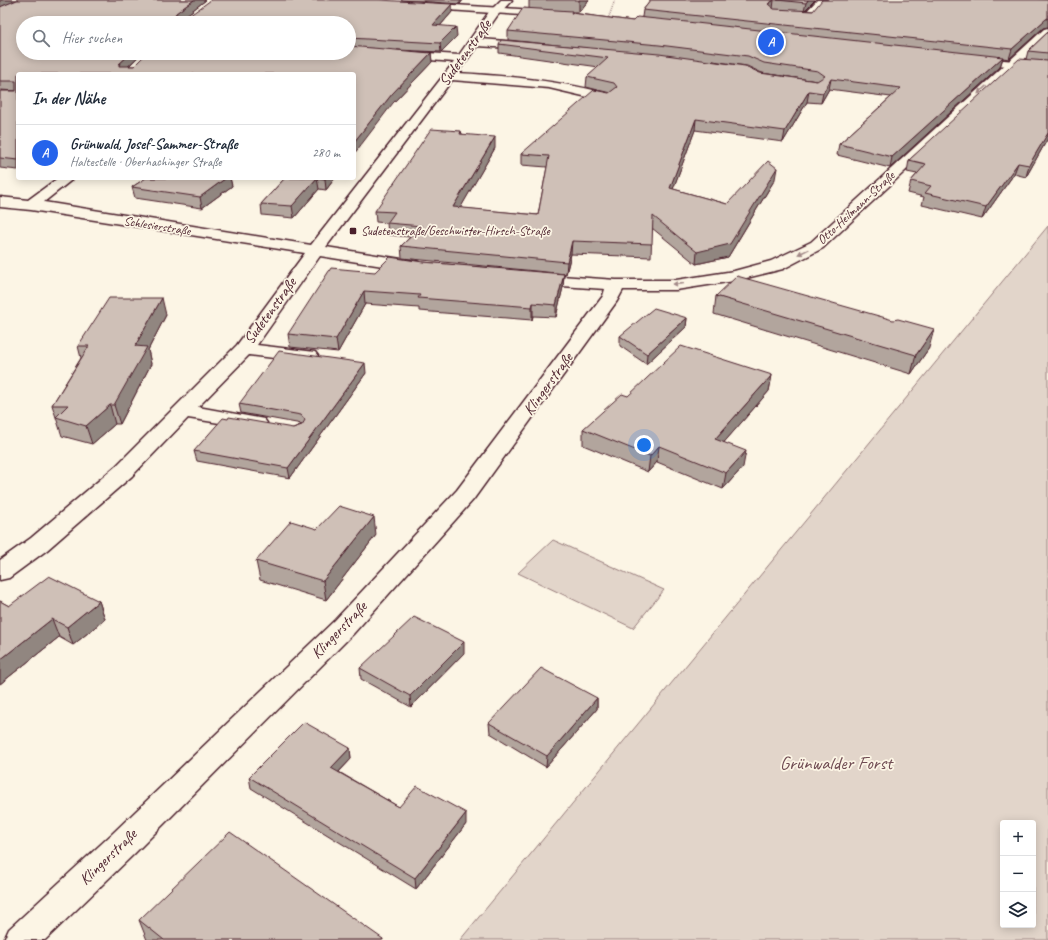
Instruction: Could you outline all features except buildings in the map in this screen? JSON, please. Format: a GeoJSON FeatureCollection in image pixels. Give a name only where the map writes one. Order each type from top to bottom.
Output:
{"type":"FeatureCollection","features":[{"type":"Feature","properties":{"kind":"street"},"geometry":{"type":"LineString","coordinates":[[773,13],[808,16],[823,0]]}},
{"type":"Feature","properties":{"kind":"street"},"geometry":{"type":"LineString","coordinates":[[410,5],[502,5],[558,14]]}},
{"type":"Feature","properties":{"kind":"street","name":"Sudetenstraße"},"geometry":{"type":"LineString","coordinates":[[0,572],[39,544],[124,471],[244,348],[314,252],[502,5]]}},
{"type":"Feature","properties":{"kind":"street","name":"Otto-Heilmann-Straße"},"geometry":{"type":"LineString","coordinates":[[520,277],[616,285],[676,284],[734,276],[777,265],[817,245],[1011,64],[1048,32]]}},
{"type":"Feature","properties":{"kind":"street"},"geometry":{"type":"LineString","coordinates":[[474,42],[542,48]]}},
{"type":"Feature","properties":{"kind":"street"},"geometry":{"type":"LineString","coordinates":[[356,51],[462,59]]}},
{"type":"Feature","properties":{"kind":"street"},"geometry":{"type":"LineString","coordinates":[[960,59],[1048,67]]}},
{"type":"Feature","properties":{"kind":"street"},"geometry":{"type":"LineString","coordinates":[[449,76],[539,82],[582,90],[609,98]]}},
{"type":"Feature","properties":{"kind":"street"},"geometry":{"type":"LineString","coordinates":[[31,205],[64,180]]}},
{"type":"Feature","properties":{"kind":"street","name":"Schlesierstraße"},"geometry":{"type":"LineString","coordinates":[[0,202],[31,205],[314,252],[432,269]]}},
{"type":"Feature","properties":{"kind":"street"},"geometry":{"type":"LineString","coordinates":[[712,279],[749,290]]}},
{"type":"Feature","properties":{"kind":"street","name":"Klingerstraße"},"geometry":{"type":"LineString","coordinates":[[20,940],[123,844],[338,633],[465,495],[607,302],[616,285]]}},
{"type":"Feature","properties":{"kind":"street"},"geometry":{"type":"LineString","coordinates":[[244,348],[325,358]]}},
{"type":"Feature","properties":{"kind":"street"},"geometry":{"type":"LineString","coordinates":[[183,411],[273,426]]}},
{"type":"Feature","properties":{"kind":"path"},"geometry":{"type":"LineString","coordinates":[[608,19],[616,0]]}},
{"type":"Feature","properties":{"kind":"green space","name":"Grünwalder Forst"},"geometry":{"type":"Polygon","coordinates":[[[1048,226],[1048,940],[460,940],[1048,226]]]}},
{"type":"Feature","properties":{"kind":"green space"},"geometry":{"type":"Polygon","coordinates":[[[553,540],[664,590],[633,628],[518,573],[553,540]]]}},
{"type":"Feature","properties":{"kind":"place","name":"Grünwald, Josef-Sammer-Straße"},"geometry":{"type":"Point","coordinates":[771,42]}},
{"type":"Feature","properties":{"kind":"place","name":"Sudetenstraße/Geschwister-Hirsch-Straße"},"geometry":{"type":"Point","coordinates":[353,231]}}]}
